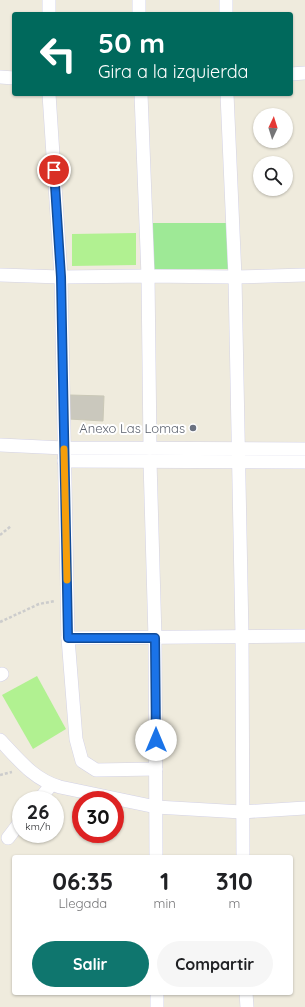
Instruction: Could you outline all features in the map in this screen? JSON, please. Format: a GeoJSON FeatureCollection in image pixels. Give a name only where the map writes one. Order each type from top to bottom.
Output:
{"type":"FeatureCollection","features":[{"type":"Feature","properties":{"kind":"street"},"geometry":{"type":"LineString","coordinates":[[49,0],[49,12]]}},
{"type":"Feature","properties":{"kind":"street"},"geometry":{"type":"LineString","coordinates":[[139,0],[139,12]]}},
{"type":"Feature","properties":{"kind":"street"},"geometry":{"type":"LineString","coordinates":[[226,0],[226,12]]}},
{"type":"Feature","properties":{"kind":"street"},"geometry":{"type":"LineString","coordinates":[[293,74],[305,74]]}},
{"type":"Feature","properties":{"kind":"street"},"geometry":{"type":"LineString","coordinates":[[0,77],[12,78]]}},
{"type":"Feature","properties":{"kind":"street"},"geometry":{"type":"LineString","coordinates":[[49,96],[61,277],[68,638],[76,739],[82,761],[96,770],[156,769]]}},
{"type":"Feature","properties":{"kind":"street"},"geometry":{"type":"LineString","coordinates":[[140,96],[148,276],[150,454],[155,638],[156,855]]}},
{"type":"Feature","properties":{"kind":"street"},"geometry":{"type":"LineString","coordinates":[[227,96],[235,277],[237,447],[242,636],[243,855]]}},
{"type":"Feature","properties":{"kind":"street"},"geometry":{"type":"LineString","coordinates":[[0,275],[61,277],[305,276]]}},
{"type":"Feature","properties":{"kind":"street"},"geometry":{"type":"LineString","coordinates":[[0,445],[64,448],[238,461],[305,462]]}},
{"type":"Feature","properties":{"kind":"street"},"geometry":{"type":"LineString","coordinates":[[64,461],[237,447],[305,448]]}},
{"type":"Feature","properties":{"kind":"street"},"geometry":{"type":"LineString","coordinates":[[68,638],[305,636]]}},
{"type":"Feature","properties":{"kind":"street"},"geometry":{"type":"LineString","coordinates":[[0,740],[26,768],[51,785],[156,807],[242,812],[305,808]]}},
{"type":"Feature","properties":{"kind":"street"},"geometry":{"type":"LineString","coordinates":[[46,791],[51,785]]}},
{"type":"Feature","properties":{"kind":"street"},"geometry":{"type":"LineString","coordinates":[[8,838],[12,833]]}},
{"type":"Feature","properties":{"kind":"street"},"geometry":{"type":"LineString","coordinates":[[156,995],[157,1007]]}},
{"type":"Feature","properties":{"kind":"street"},"geometry":{"type":"LineString","coordinates":[[246,995],[247,1007]]}},
{"type":"Feature","properties":{"kind":"path"},"geometry":{"type":"LineString","coordinates":[[0,536],[11,526]]}},
{"type":"Feature","properties":{"kind":"path"},"geometry":{"type":"LineString","coordinates":[[0,622],[39,604],[67,599]]}},
{"type":"Feature","properties":{"kind":"green space"},"geometry":{"type":"Polygon","coordinates":[[[152,223],[229,223],[229,269],[152,269],[152,223]]]}},
{"type":"Feature","properties":{"kind":"green space"},"geometry":{"type":"Polygon","coordinates":[[[136,233],[136,265],[72,266],[72,234],[136,233]]]}},
{"type":"Feature","properties":{"kind":"green space"},"geometry":{"type":"Polygon","coordinates":[[[37,676],[66,729],[33,749],[2,695],[37,676]]]}},
{"type":"Feature","properties":{"kind":"building"},"geometry":{"type":"Polygon","coordinates":[[[70,395],[104,396],[103,421],[69,419],[70,395]]]}},
{"type":"Feature","properties":{"kind":"slow traffic"},"geometry":{"type":"LineString","coordinates":[[64,449],[67,580]]}},
{"type":"Feature","properties":{"kind":"place","name":"Anexo Las Lomas"},"geometry":{"type":"Point","coordinates":[193,428]}},
{"type":"Feature","properties":{"kind":"route"},"geometry":{"type":"LineString","coordinates":[[54,170],[61,277],[68,638],[155,638],[156,740]]}}]}
